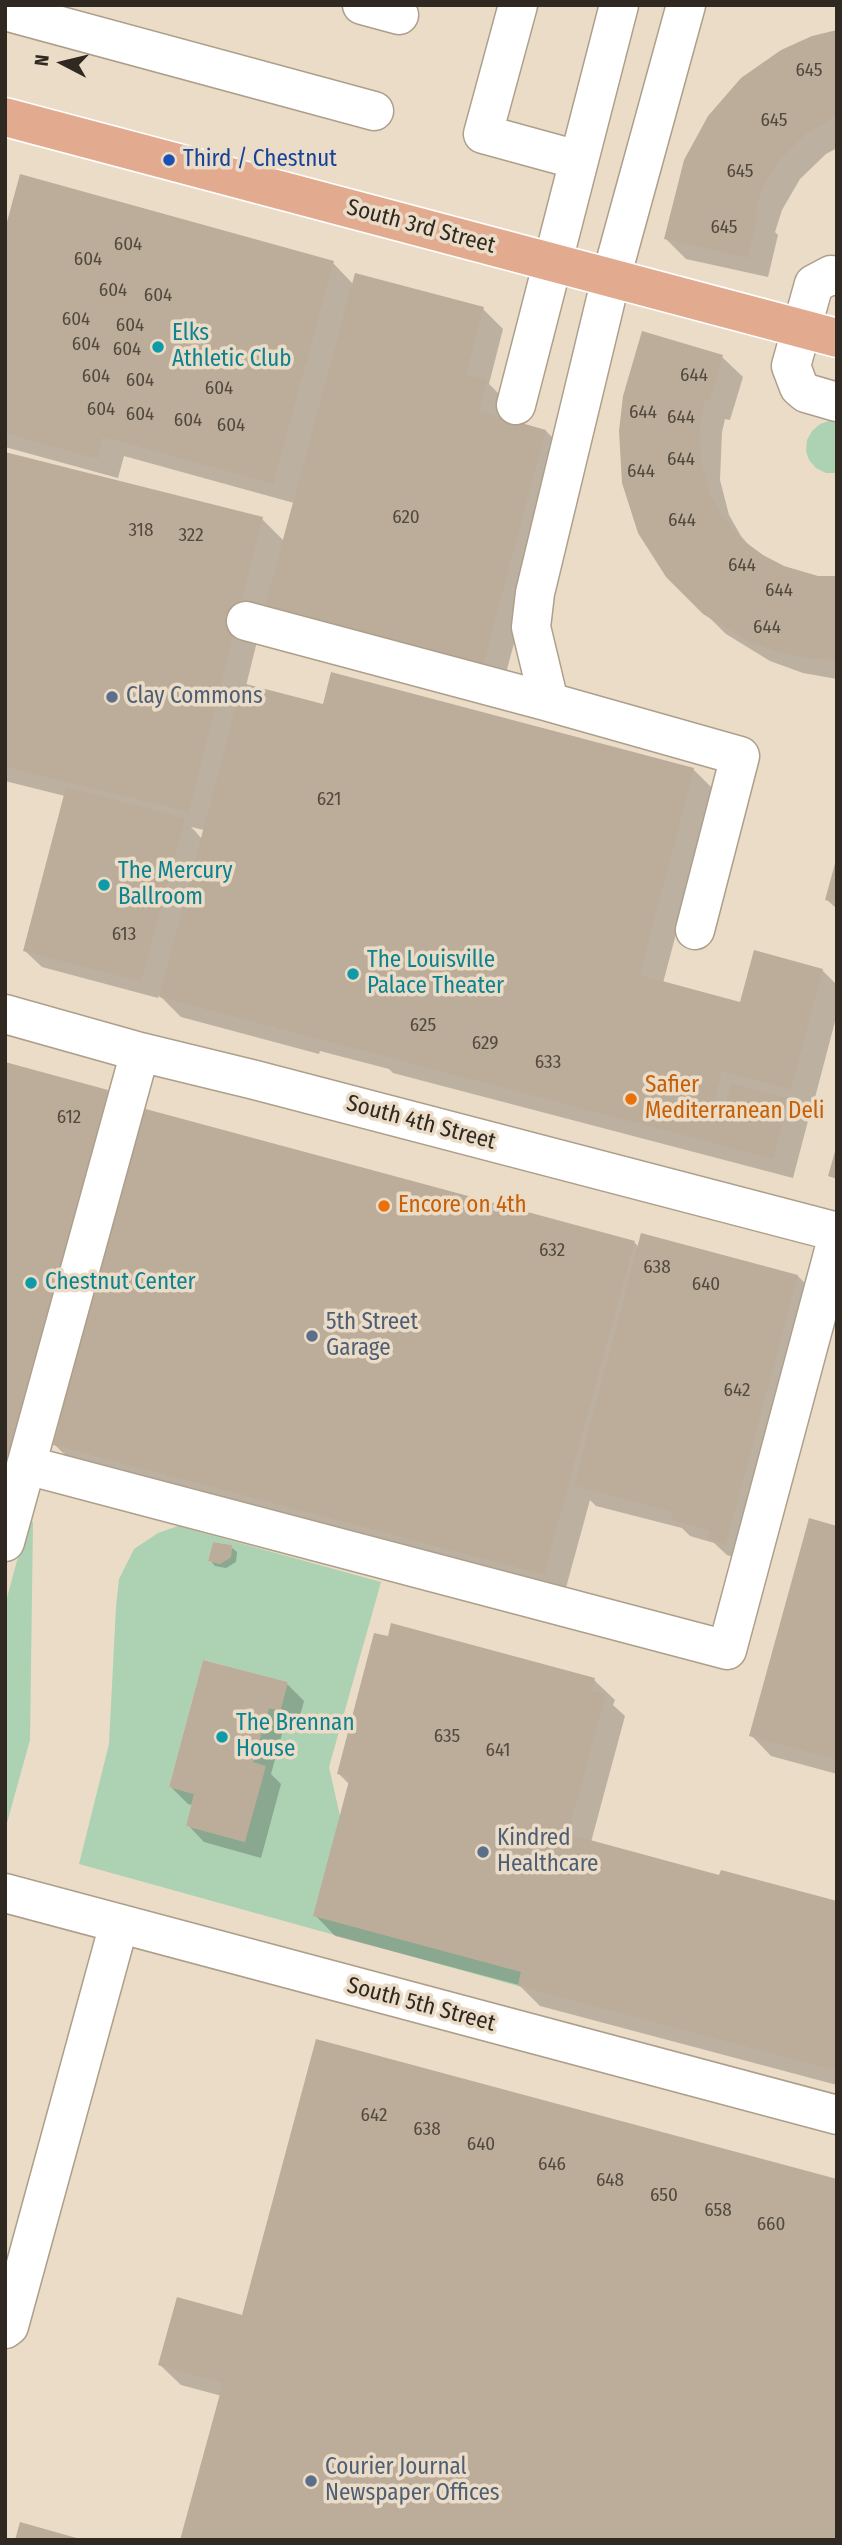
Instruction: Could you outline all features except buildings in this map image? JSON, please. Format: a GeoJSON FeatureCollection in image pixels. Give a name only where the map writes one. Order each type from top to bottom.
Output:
{"type":"FeatureCollection","features":[{"type":"Feature","properties":{"kind":"main road","name":"South 3rd Street"},"geometry":{"type":"LineString","coordinates":[[5,117],[820,333]]}},
{"type":"Feature","properties":{"kind":"street"},"geometry":{"type":"LineString","coordinates":[[362,5],[399,16]]}},
{"type":"Feature","properties":{"kind":"street"},"geometry":{"type":"LineString","coordinates":[[518,5],[483,134],[578,160]]}},
{"type":"Feature","properties":{"kind":"street"},"geometry":{"type":"LineString","coordinates":[[516,405],[619,5]]}},
{"type":"Feature","properties":{"kind":"street"},"geometry":{"type":"LineString","coordinates":[[549,702],[531,627],[535,593],[611,278],[687,5]]}},
{"type":"Feature","properties":{"kind":"street"},"geometry":{"type":"LineString","coordinates":[[9,16],[374,111]]}},
{"type":"Feature","properties":{"kind":"street"},"geometry":{"type":"LineString","coordinates":[[837,276],[831,275],[814,284],[820,333],[791,366],[799,387],[814,396],[837,402]]}},
{"type":"Feature","properties":{"kind":"street"},"geometry":{"type":"LineString","coordinates":[[246,621],[740,756],[695,930]]}},
{"type":"Feature","properties":{"kind":"street","name":"South 4th Street"},"geometry":{"type":"LineString","coordinates":[[5,1014],[140,1052],[837,1232]]}},
{"type":"Feature","properties":{"kind":"street"},"geometry":{"type":"LineString","coordinates":[[5,1542],[140,1052]]}},
{"type":"Feature","properties":{"kind":"street"},"geometry":{"type":"LineString","coordinates":[[26,1465],[727,1650],[837,1239]]}},
{"type":"Feature","properties":{"kind":"street","name":"South 5th Street"},"geometry":{"type":"LineString","coordinates":[[5,1893],[837,2115]]}},
{"type":"Feature","properties":{"kind":"street"},"geometry":{"type":"LineString","coordinates":[[5,2329],[9,2326],[120,1924]]}},
{"type":"Feature","properties":{"kind":"green space"},"geometry":{"type":"Polygon","coordinates":[[[829,421],[837,421],[836,473],[826,473],[816,468],[806,451],[807,440],[812,431],[829,421]]]}},
{"type":"Feature","properties":{"kind":"green space"},"geometry":{"type":"Polygon","coordinates":[[[28,1520],[33,1522],[30,1740],[5,1830],[5,1605],[28,1520]]]}},
{"type":"Feature","properties":{"kind":"green space"},"geometry":{"type":"Polygon","coordinates":[[[178,1526],[381,1582],[329,1767],[340,1816],[521,1972],[518,1986],[79,1864],[109,1744],[119,1579],[134,1549],[158,1533],[178,1526]],[[213,1542],[208,1561],[220,1564],[231,1557],[232,1545],[213,1542]],[[203,1660],[169,1787],[194,1794],[186,1826],[245,1842],[253,1762],[269,1708],[280,1711],[288,1682],[203,1660]]]}},
{"type":"Feature","properties":{"kind":"place","name":"Third / Chestnut"},"geometry":{"type":"Point","coordinates":[169,160]}},
{"type":"Feature","properties":{"kind":"place","name":"Elks Athletic Club"},"geometry":{"type":"Point","coordinates":[158,347]}},
{"type":"Feature","properties":{"kind":"place","name":"Clay Commons"},"geometry":{"type":"Point","coordinates":[112,697]}},
{"type":"Feature","properties":{"kind":"place","name":"The Mercury Ballroom"},"geometry":{"type":"Point","coordinates":[104,885]}},
{"type":"Feature","properties":{"kind":"place","name":"The Louisville Palace Theater"},"geometry":{"type":"Point","coordinates":[353,974]}},
{"type":"Feature","properties":{"kind":"place","name":"Safier Mediterranean Deli"},"geometry":{"type":"Point","coordinates":[631,1099]}},
{"type":"Feature","properties":{"kind":"place","name":"Encore on 4th"},"geometry":{"type":"Point","coordinates":[384,1206]}},
{"type":"Feature","properties":{"kind":"place","name":"Chestnut Center"},"geometry":{"type":"Point","coordinates":[31,1283]}},
{"type":"Feature","properties":{"kind":"place","name":"5th Street Garage"},"geometry":{"type":"Point","coordinates":[312,1336]}},
{"type":"Feature","properties":{"kind":"place","name":"The Brennan House"},"geometry":{"type":"Point","coordinates":[222,1737]}},
{"type":"Feature","properties":{"kind":"place","name":"Kindred Healthcare"},"geometry":{"type":"Point","coordinates":[483,1852]}},
{"type":"Feature","properties":{"kind":"place","name":"Courier Journal Newspaper Offices"},"geometry":{"type":"Point","coordinates":[311,2481]}}]}
